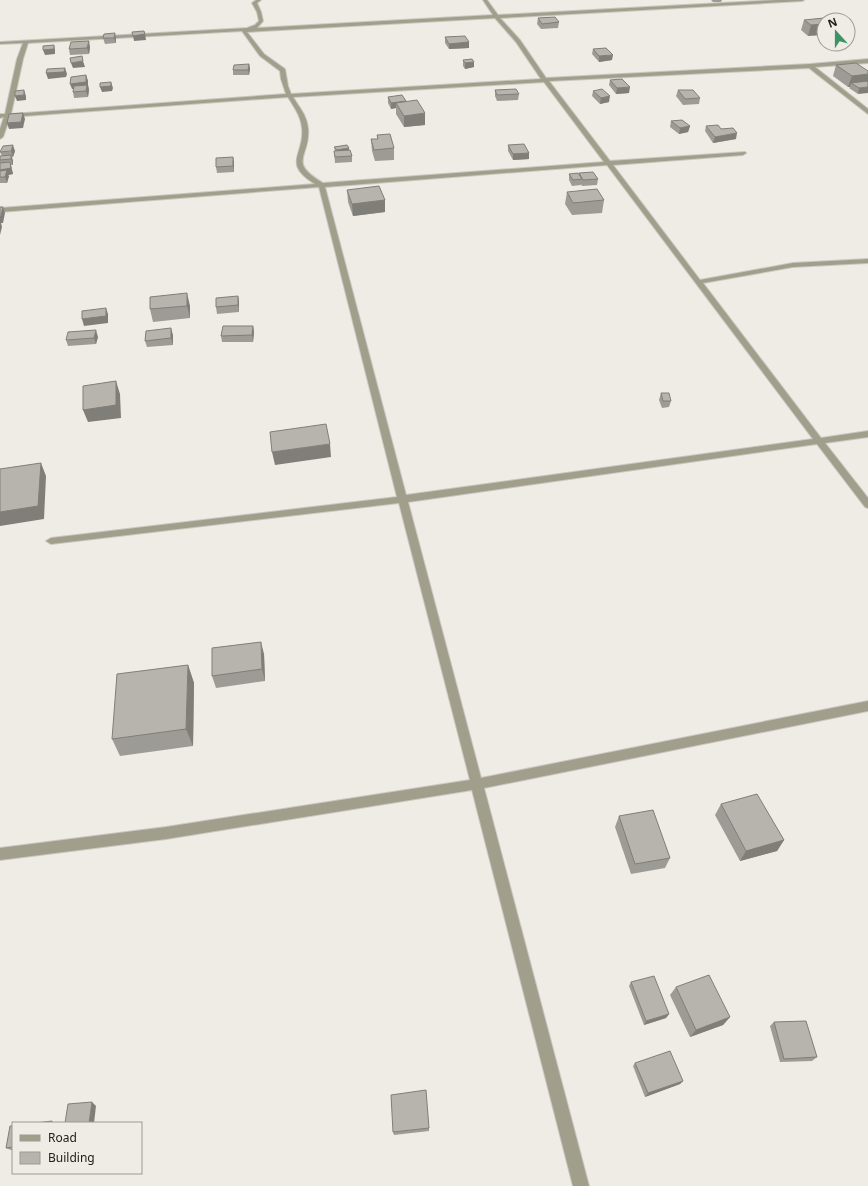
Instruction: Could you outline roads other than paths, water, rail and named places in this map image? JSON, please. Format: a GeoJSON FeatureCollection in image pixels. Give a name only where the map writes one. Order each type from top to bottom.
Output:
{"type":"FeatureCollection","features":[{"type":"Feature","properties":{"kind":"street"},"geometry":{"type":"LineString","coordinates":[[244,31],[258,26],[261,21],[259,12],[254,3],[259,0]]}},
{"type":"Feature","properties":{"kind":"street"},"geometry":{"type":"LineString","coordinates":[[485,0],[497,17],[518,41],[545,80],[609,162],[868,505]]}},
{"type":"Feature","properties":{"kind":"street"},"geometry":{"type":"LineString","coordinates":[[0,43],[802,0]]}},
{"type":"Feature","properties":{"kind":"street"},"geometry":{"type":"LineString","coordinates":[[244,31],[262,54],[283,70],[282,78],[288,96],[300,113],[305,129],[299,159],[300,166],[306,176],[321,185],[404,499],[581,1186]]}},
{"type":"Feature","properties":{"kind":"street"},"geometry":{"type":"LineString","coordinates":[[0,138],[8,115],[20,59],[26,41]]}},
{"type":"Feature","properties":{"kind":"street"},"geometry":{"type":"LineString","coordinates":[[0,116],[288,96],[545,80],[810,66],[868,61]]}},
{"type":"Feature","properties":{"kind":"street"},"geometry":{"type":"LineString","coordinates":[[810,66],[868,112]]}},
{"type":"Feature","properties":{"kind":"street"},"geometry":{"type":"LineString","coordinates":[[0,210],[609,162],[743,153]]}},
{"type":"Feature","properties":{"kind":"street"},"geometry":{"type":"LineString","coordinates":[[699,282],[793,265],[868,261]]}},
{"type":"Feature","properties":{"kind":"street"},"geometry":{"type":"LineString","coordinates":[[51,541],[404,499],[868,434]]}},
{"type":"Feature","properties":{"kind":"street"},"geometry":{"type":"LineString","coordinates":[[0,854],[166,833],[477,784],[868,706]]}}]}
